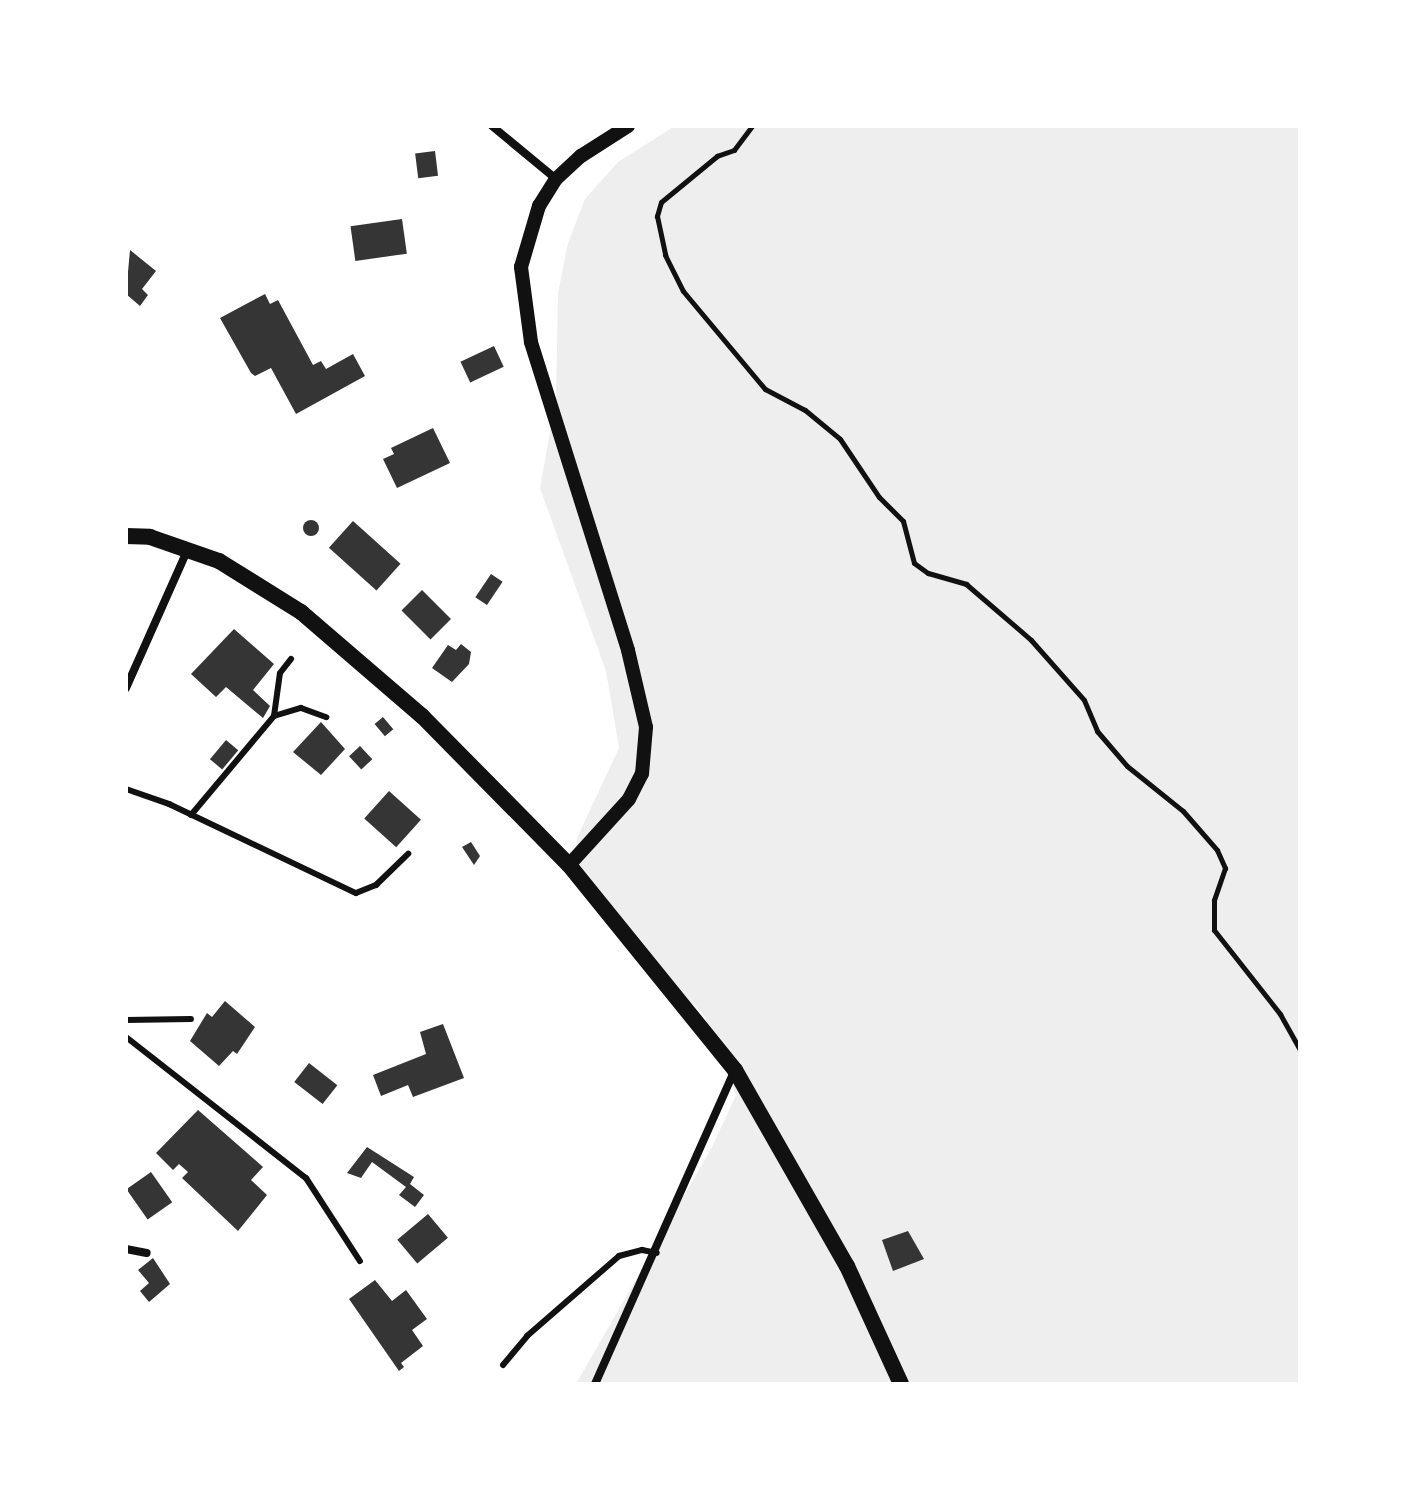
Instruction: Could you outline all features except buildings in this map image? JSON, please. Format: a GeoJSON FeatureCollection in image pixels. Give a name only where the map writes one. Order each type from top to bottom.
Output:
{"type":"FeatureCollection","features":[{"type":"Feature","properties":{"kind":"main road"},"geometry":{"type":"LineString","coordinates":[[126,536],[150,537],[188,548],[250,579],[320,627],[422,716],[569,865],[735,1070],[847,1266],[901,1384]]}},
{"type":"Feature","properties":{"kind":"street"},"geometry":{"type":"LineString","coordinates":[[492,126],[556,179]]}},
{"type":"Feature","properties":{"kind":"street"},"geometry":{"type":"LineString","coordinates":[[569,865],[629,799],[642,774],[646,727],[642,699],[523,307],[521,267],[528,235],[556,179],[581,156],[628,126]]}},
{"type":"Feature","properties":{"kind":"street"},"geometry":{"type":"LineString","coordinates":[[126,688],[188,548]]}},
{"type":"Feature","properties":{"kind":"street"},"geometry":{"type":"LineString","coordinates":[[595,1384],[657,1253],[735,1070]]}},
{"type":"Feature","properties":{"kind":"street"},"geometry":{"type":"LineString","coordinates":[[126,1249],[147,1253]]}},
{"type":"Feature","properties":{"kind":"lane"},"geometry":{"type":"LineString","coordinates":[[191,815],[274,716],[280,673],[291,659]]}},
{"type":"Feature","properties":{"kind":"lane"},"geometry":{"type":"LineString","coordinates":[[274,716],[301,708],[326,717]]}},
{"type":"Feature","properties":{"kind":"lane"},"geometry":{"type":"LineString","coordinates":[[126,789],[191,815],[356,893],[376,885],[408,854]]}},
{"type":"Feature","properties":{"kind":"lane"},"geometry":{"type":"LineString","coordinates":[[126,1020],[191,1019]]}},
{"type":"Feature","properties":{"kind":"lane"},"geometry":{"type":"LineString","coordinates":[[126,1037],[306,1178],[360,1261]]}},
{"type":"Feature","properties":{"kind":"lane"},"geometry":{"type":"LineString","coordinates":[[503,1365],[527,1336],[619,1256],[642,1250],[657,1253]]}},
{"type":"Feature","properties":{"kind":"path"},"geometry":{"type":"LineString","coordinates":[[752,126],[734,150],[717,156],[661,202],[657,216],[665,255],[683,291],[765,389],[805,410],[840,439],[879,497],[903,521],[914,563],[928,573],[966,584],[1031,640],[1084,700],[1097,731],[1127,766],[1183,811],[1217,850],[1225,868],[1214,900],[1214,930],[1280,1014],[1300,1050]]}},
{"type":"Feature","properties":{"kind":"shaded area"},"geometry":{"type":"Polygon","coordinates":[[[675,126],[1300,126],[1300,1384],[576,1384],[712,1147],[736,1095],[704,1015],[572,880],[577,838],[619,748],[606,671],[540,488],[556,399],[558,293],[568,243],[585,199],[618,162],[675,126]]]}}]}
